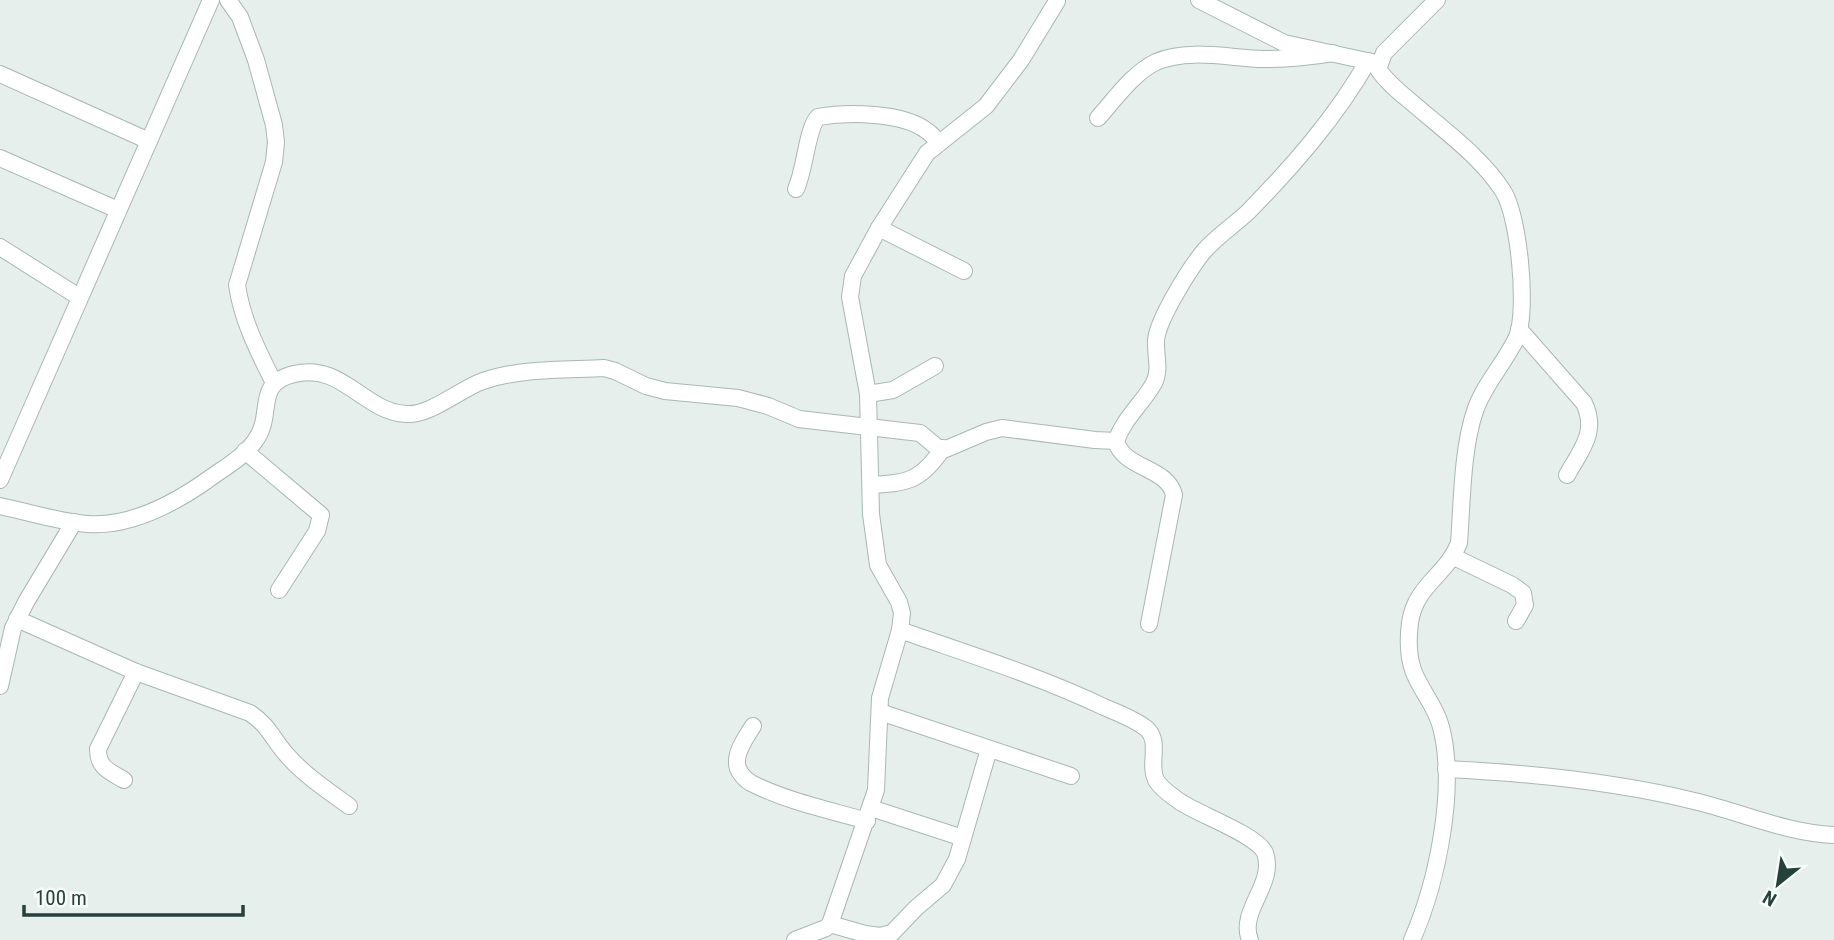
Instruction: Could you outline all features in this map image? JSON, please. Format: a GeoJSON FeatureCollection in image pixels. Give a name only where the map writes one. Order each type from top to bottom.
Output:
{"type":"FeatureCollection","features":[{"type":"Feature","properties":{"kind":"street"},"geometry":{"type":"LineString","coordinates":[[0,480],[211,0]]}},
{"type":"Feature","properties":{"kind":"street"},"geometry":{"type":"LineString","coordinates":[[229,0],[240,17],[256,60],[274,125],[274,162],[237,285],[247,327],[274,383]]}},
{"type":"Feature","properties":{"kind":"street"},"geometry":{"type":"LineString","coordinates":[[1199,0],[1284,43],[1373,62],[1384,77],[1491,174],[1506,194],[1513,217],[1521,281],[1522,316],[1519,329],[1475,412],[1469,435],[1459,543],[1454,557],[1421,593],[1410,618],[1408,640],[1413,671],[1441,725],[1446,750],[1437,863],[1433,883],[1412,940]]}},
{"type":"Feature","properties":{"kind":"street"},"geometry":{"type":"LineString","coordinates":[[1149,624],[1174,495],[1167,481],[1124,454],[1117,447],[1116,441],[1158,372],[1156,339],[1160,325],[1197,261],[1213,242],[1250,209],[1307,148],[1373,62],[1437,0]]}},
{"type":"Feature","properties":{"kind":"street"},"geometry":{"type":"LineString","coordinates":[[795,940],[830,924],[869,815],[876,790],[880,698],[900,630],[902,613],[899,602],[877,565],[871,514],[868,394],[850,297],[853,276],[921,161],[939,143],[986,106],[1021,60],[1057,1]]}},
{"type":"Feature","properties":{"kind":"street"},"geometry":{"type":"LineString","coordinates":[[1098,118],[1141,72],[1156,62],[1178,57],[1265,59],[1333,53]]}},
{"type":"Feature","properties":{"kind":"street"},"geometry":{"type":"LineString","coordinates":[[0,74],[149,141]]}},
{"type":"Feature","properties":{"kind":"street"},"geometry":{"type":"LineString","coordinates":[[796,190],[805,165],[810,131],[818,117],[887,116],[904,120],[927,131],[939,143]]}},
{"type":"Feature","properties":{"kind":"street"},"geometry":{"type":"LineString","coordinates":[[0,158],[118,210]]}},
{"type":"Feature","properties":{"kind":"street"},"geometry":{"type":"LineString","coordinates":[[879,228],[964,271]]}},
{"type":"Feature","properties":{"kind":"street"},"geometry":{"type":"LineString","coordinates":[[0,247],[79,297]]}},
{"type":"Feature","properties":{"kind":"street"},"geometry":{"type":"LineString","coordinates":[[1519,329],[1584,403],[1590,416],[1588,436],[1567,475]]}},
{"type":"Feature","properties":{"kind":"street"},"geometry":{"type":"LineString","coordinates":[[868,394],[893,390],[934,366]]}},
{"type":"Feature","properties":{"kind":"street"},"geometry":{"type":"LineString","coordinates":[[0,506],[74,522],[110,523],[164,506],[184,496],[256,440],[263,425],[268,390],[274,383],[295,373],[314,371],[328,374],[377,404],[406,414],[420,412],[484,381],[522,373],[604,368],[665,391],[738,398],[768,406],[799,419],[920,433],[938,448],[1002,428],[1116,441]]}},
{"type":"Feature","properties":{"kind":"street"},"geometry":{"type":"LineString","coordinates":[[871,485],[902,483],[918,477],[943,448]]}},
{"type":"Feature","properties":{"kind":"street"},"geometry":{"type":"LineString","coordinates":[[245,451],[321,515],[317,531],[279,590]]}},
{"type":"Feature","properties":{"kind":"street"},"geometry":{"type":"LineString","coordinates":[[0,686],[8,648],[18,619],[74,522]]}},
{"type":"Feature","properties":{"kind":"street"},"geometry":{"type":"LineString","coordinates":[[1454,557],[1523,593],[1525,605],[1516,621]]}},
{"type":"Feature","properties":{"kind":"street"},"geometry":{"type":"LineString","coordinates":[[18,619],[136,672],[250,713],[265,723],[284,752],[305,774],[349,806]]}},
{"type":"Feature","properties":{"kind":"street"},"geometry":{"type":"LineString","coordinates":[[900,630],[1080,696],[1138,722],[1149,731],[1153,738],[1153,769],[1156,781],[1188,807],[1259,844],[1265,852],[1265,877],[1247,923],[1245,938]]}},
{"type":"Feature","properties":{"kind":"street"},"geometry":{"type":"LineString","coordinates":[[124,780],[101,767],[98,749],[136,672]]}},
{"type":"Feature","properties":{"kind":"street"},"geometry":{"type":"LineString","coordinates":[[880,712],[1070,776]]}},
{"type":"Feature","properties":{"kind":"street"},"geometry":{"type":"LineString","coordinates":[[753,726],[737,760],[738,769],[750,782],[785,796],[963,838]]}},
{"type":"Feature","properties":{"kind":"street"},"geometry":{"type":"LineString","coordinates":[[830,924],[865,934],[880,936],[892,933],[943,885],[957,859],[989,749]]}},
{"type":"Feature","properties":{"kind":"street"},"geometry":{"type":"LineString","coordinates":[[1446,769],[1517,772],[1628,787],[1696,801],[1793,830],[1834,835]]}}]}
